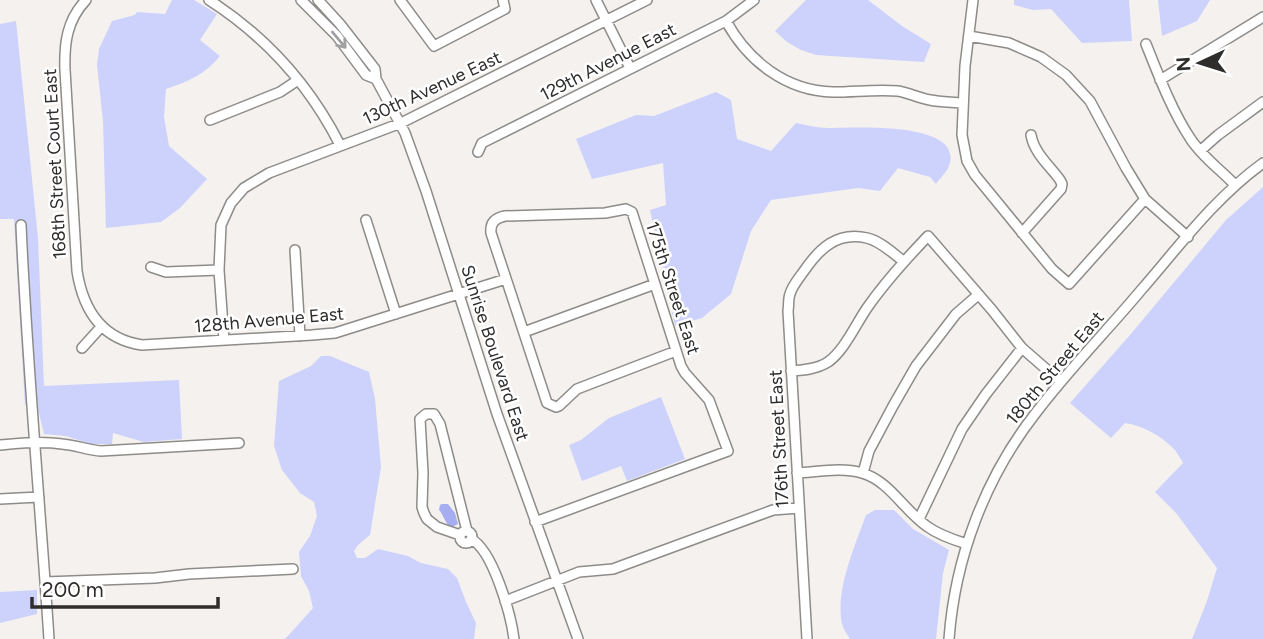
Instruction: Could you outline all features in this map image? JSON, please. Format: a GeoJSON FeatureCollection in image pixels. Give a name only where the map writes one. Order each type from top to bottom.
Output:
{"type":"FeatureCollection","features":[{"type":"Feature","properties":{"kind":"street","name":"168th Street Court East"},"geometry":{"type":"LineString","coordinates":[[86,0],[72,18],[68,30],[64,48],[65,70],[77,271],[83,297],[101,327]]}},
{"type":"Feature","properties":{"kind":"street"},"geometry":{"type":"LineString","coordinates":[[209,0],[227,11],[278,57],[315,102],[340,145]]}},
{"type":"Feature","properties":{"kind":"street","name":"Sunrise Boulevard East"},"geometry":{"type":"LineString","coordinates":[[301,0],[337,36],[366,75],[376,79]]}},
{"type":"Feature","properties":{"kind":"street","name":"Sunrise Boulevard East"},"geometry":{"type":"LineString","coordinates":[[318,0],[355,42],[374,69],[376,79],[401,123],[426,191],[497,414],[578,639]]}},
{"type":"Feature","properties":{"kind":"street"},"geometry":{"type":"LineString","coordinates":[[400,0],[434,46],[505,9],[503,0]]}},
{"type":"Feature","properties":{"kind":"street"},"geometry":{"type":"LineString","coordinates":[[596,0],[630,68]]}},
{"type":"Feature","properties":{"kind":"street","name":"130th Avenue East"},"geometry":{"type":"LineString","coordinates":[[219,270],[221,225],[231,203],[244,188],[261,177],[401,123],[647,0]]}},
{"type":"Feature","properties":{"kind":"street","name":"129th Avenue East"},"geometry":{"type":"LineString","coordinates":[[478,152],[482,143],[726,20],[754,0]]}},
{"type":"Feature","properties":{"kind":"street"},"geometry":{"type":"LineString","coordinates":[[974,0],[962,103],[963,148],[975,175],[1021,233],[1069,284],[1145,199]]}},
{"type":"Feature","properties":{"kind":"street"},"geometry":{"type":"LineString","coordinates":[[1160,80],[1263,17]]}},
{"type":"Feature","properties":{"kind":"street"},"geometry":{"type":"LineString","coordinates":[[726,20],[734,36],[764,68],[799,87],[830,92],[901,92],[933,101],[962,103]]}},
{"type":"Feature","properties":{"kind":"street"},"geometry":{"type":"LineString","coordinates":[[969,36],[1009,43],[1041,57],[1066,75],[1090,102],[1145,199],[1188,237]]}},
{"type":"Feature","properties":{"kind":"street"},"geometry":{"type":"LineString","coordinates":[[1146,44],[1160,80],[1190,138],[1235,185]]}},
{"type":"Feature","properties":{"kind":"street"},"geometry":{"type":"LineString","coordinates":[[210,120],[280,92],[298,80]]}},
{"type":"Feature","properties":{"kind":"street"},"geometry":{"type":"LineString","coordinates":[[1200,151],[1263,102]]}},
{"type":"Feature","properties":{"kind":"street"},"geometry":{"type":"LineString","coordinates":[[1021,233],[1061,189],[1062,184],[1037,150],[1031,135]]}},
{"type":"Feature","properties":{"kind":"street","name":"180th Street East"},"geometry":{"type":"LineString","coordinates":[[949,639],[954,598],[967,544],[981,505],[1002,464],[1034,414],[1235,185],[1263,163]]}},
{"type":"Feature","properties":{"kind":"street","name":"175th Street East"},"geometry":{"type":"LineString","coordinates":[[506,279],[491,233],[495,219],[505,216],[605,213],[626,208],[632,212],[676,351],[685,373],[709,400],[728,451],[535,522]]}},
{"type":"Feature","properties":{"kind":"street"},"geometry":{"type":"LineString","coordinates":[[366,220],[396,314]]}},
{"type":"Feature","properties":{"kind":"street"},"geometry":{"type":"LineString","coordinates":[[21,226],[25,318],[49,639]]}},
{"type":"Feature","properties":{"kind":"street"},"geometry":{"type":"LineString","coordinates":[[791,371],[811,369],[836,356],[867,308],[904,261],[928,236],[1022,348],[1061,382]]}},
{"type":"Feature","properties":{"kind":"street","name":"176th Street East"},"geometry":{"type":"LineString","coordinates":[[807,639],[788,311],[790,293],[812,259],[836,239],[867,238],[904,261]]}},
{"type":"Feature","properties":{"kind":"street"},"geometry":{"type":"LineString","coordinates":[[295,250],[300,336]]}},
{"type":"Feature","properties":{"kind":"street"},"geometry":{"type":"LineString","coordinates":[[151,267],[166,272],[219,270],[224,340]]}},
{"type":"Feature","properties":{"kind":"street","name":"128th Avenue East"},"geometry":{"type":"LineString","coordinates":[[101,327],[121,339],[142,345],[300,336],[349,330],[506,279]]}},
{"type":"Feature","properties":{"kind":"street"},"geometry":{"type":"LineString","coordinates":[[506,279],[547,403],[556,407],[577,389],[676,351]]}},
{"type":"Feature","properties":{"kind":"street"},"geometry":{"type":"LineString","coordinates":[[524,332],[655,284]]}},
{"type":"Feature","properties":{"kind":"street"},"geometry":{"type":"LineString","coordinates":[[863,473],[869,451],[916,366],[956,314],[978,295]]}},
{"type":"Feature","properties":{"kind":"street"},"geometry":{"type":"LineString","coordinates":[[82,348],[101,327]]}},
{"type":"Feature","properties":{"kind":"street"},"geometry":{"type":"LineString","coordinates":[[919,519],[962,429],[1022,348]]}},
{"type":"Feature","properties":{"kind":"street"},"geometry":{"type":"LineString","coordinates":[[466,535],[440,424],[434,414],[426,414],[420,419],[422,508],[427,519],[437,527],[466,535],[477,542],[487,554],[505,601],[514,639]]}},
{"type":"Feature","properties":{"kind":"street"},"geometry":{"type":"LineString","coordinates":[[0,444],[61,443],[101,451],[239,443]]}},
{"type":"Feature","properties":{"kind":"street"},"geometry":{"type":"LineString","coordinates":[[797,474],[844,471],[863,473],[885,485],[927,527],[967,544]]}},
{"type":"Feature","properties":{"kind":"street"},"geometry":{"type":"LineString","coordinates":[[0,499],[40,497]]}},
{"type":"Feature","properties":{"kind":"street"},"geometry":{"type":"LineString","coordinates":[[505,601],[579,572],[612,569],[773,510],[799,508]]}},
{"type":"Feature","properties":{"kind":"street"},"geometry":{"type":"LineString","coordinates":[[45,582],[293,569]]}},
{"type":"Feature","properties":{"kind":"shaded area"},"geometry":{"type":"Polygon","coordinates":[[[172,0],[194,0],[217,14],[200,40],[220,56],[196,77],[166,89],[164,117],[169,146],[207,179],[180,208],[161,222],[106,228],[103,121],[97,65],[99,49],[112,21],[135,15],[137,12],[165,14],[172,0]]]}},
{"type":"Feature","properties":{"kind":"shaded area"},"geometry":{"type":"Polygon","coordinates":[[[806,0],[868,0],[931,44],[924,62],[816,55],[801,50],[775,31],[806,0]]]}},
{"type":"Feature","properties":{"kind":"shaded area"},"geometry":{"type":"Polygon","coordinates":[[[1014,0],[1129,0],[1132,41],[1082,43],[1051,9],[1033,10],[1014,5],[1014,0]]]}},
{"type":"Feature","properties":{"kind":"shaded area"},"geometry":{"type":"Polygon","coordinates":[[[1158,0],[1210,0],[1197,21],[1162,36],[1158,0]]]}},
{"type":"Feature","properties":{"kind":"shaded area"},"geometry":{"type":"Polygon","coordinates":[[[16,21],[38,238],[44,386],[179,380],[182,439],[144,442],[113,433],[112,444],[90,444],[66,436],[44,434],[37,405],[25,405],[14,219],[0,219],[0,24],[16,21]]]}},
{"type":"Feature","properties":{"kind":"shaded area"},"geometry":{"type":"Polygon","coordinates":[[[716,92],[731,100],[737,139],[771,151],[796,123],[824,128],[881,128],[924,134],[940,141],[949,151],[949,166],[936,184],[930,177],[898,168],[880,191],[858,188],[771,200],[751,231],[731,294],[702,318],[675,326],[650,210],[666,205],[663,163],[592,179],[576,139],[636,115],[654,116],[716,92]]]}},
{"type":"Feature","properties":{"kind":"shaded area"},"geometry":{"type":"Polygon","coordinates":[[[1263,187],[1263,639],[1192,639],[1217,568],[1176,513],[1155,492],[1183,463],[1173,448],[1151,432],[1125,423],[1111,438],[1070,403],[1226,220],[1263,187]]]}},
{"type":"Feature","properties":{"kind":"shaded area"},"geometry":{"type":"Polygon","coordinates":[[[321,356],[330,356],[369,372],[375,399],[381,467],[370,535],[354,551],[357,558],[365,558],[378,549],[448,569],[457,578],[476,623],[474,639],[284,639],[313,608],[309,591],[301,576],[299,552],[310,536],[317,516],[314,502],[300,493],[282,470],[274,446],[279,381],[311,366],[321,356]]]}},
{"type":"Feature","properties":{"kind":"shaded area"},"geometry":{"type":"Polygon","coordinates":[[[661,397],[685,459],[627,481],[621,466],[582,481],[569,445],[581,440],[609,418],[661,397]]]}},
{"type":"Feature","properties":{"kind":"shaded area"},"geometry":{"type":"Polygon","coordinates":[[[442,504],[448,504],[455,513],[458,524],[452,527],[448,524],[439,510],[442,504]]]}},
{"type":"Feature","properties":{"kind":"shaded area"},"geometry":{"type":"Polygon","coordinates":[[[875,510],[894,510],[913,529],[949,550],[943,573],[936,639],[850,639],[843,628],[841,597],[847,568],[866,515],[875,510]]]}},
{"type":"Feature","properties":{"kind":"shaded area"},"geometry":{"type":"Polygon","coordinates":[[[37,590],[37,614],[0,623],[0,592],[37,590]]]}}]}
